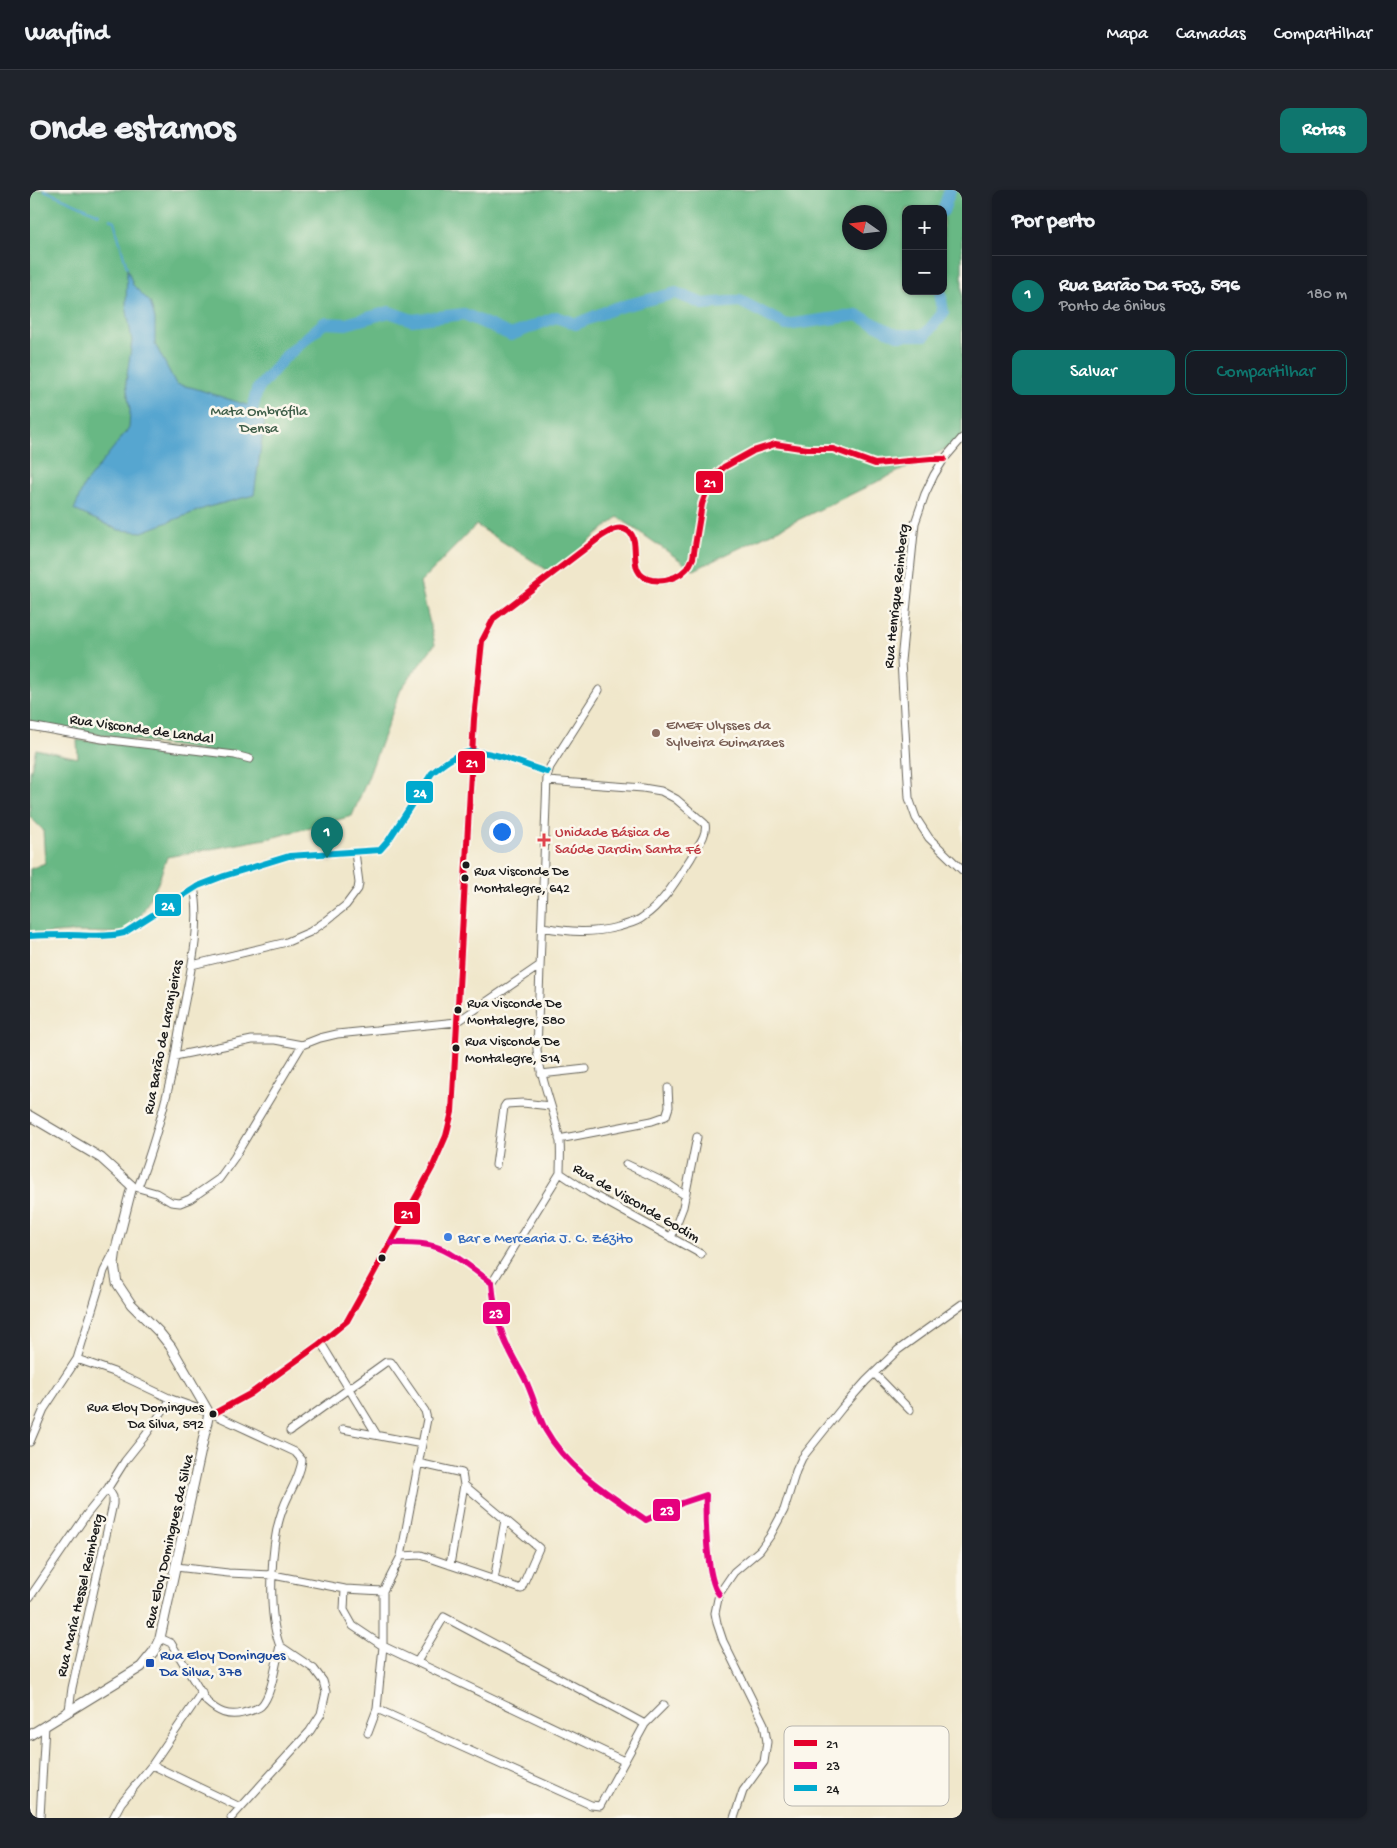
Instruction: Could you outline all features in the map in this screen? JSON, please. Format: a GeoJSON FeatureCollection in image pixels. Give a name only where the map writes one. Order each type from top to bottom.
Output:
{"type":"FeatureCollection","features":[{"type":"Feature","properties":{"kind":"main road"},"geometry":{"type":"LineString","coordinates":[[30,1116],[101,1158],[135,1187]]}},
{"type":"Feature","properties":{"kind":"main road","name":"Rua Barão de Laranjeiras"},"geometry":{"type":"LineString","coordinates":[[116,1249],[135,1187]]}},
{"type":"Feature","properties":{"kind":"main road"},"geometry":{"type":"LineString","coordinates":[[116,1249],[115,1273],[119,1288],[131,1304],[171,1347],[211,1413]]}},
{"type":"Feature","properties":{"kind":"main road","name":"Rua Eloy Domingues da Silva"},"geometry":{"type":"LineString","coordinates":[[30,1735],[141,1667],[154,1651],[160,1638],[211,1413]]}},
{"type":"Feature","properties":{"kind":"street","name":"Rua Henrique Reimberg"},"geometry":{"type":"LineString","coordinates":[[962,438],[944,459],[925,494],[915,523],[903,634],[901,674],[909,798],[916,818],[929,838],[962,870]]}},
{"type":"Feature","properties":{"kind":"street"},"geometry":{"type":"LineString","coordinates":[[211,1413],[250,1394],[321,1343],[347,1321],[432,1168],[449,1126],[452,1112],[480,650],[489,624],[502,611],[599,538],[619,528],[628,531],[634,545],[635,560],[640,572],[648,579],[662,581],[676,577],[692,563],[702,504],[711,479],[724,467],[754,451],[774,444],[814,450],[833,449],[875,464],[944,459]]}},
{"type":"Feature","properties":{"kind":"street"},"geometry":{"type":"LineString","coordinates":[[599,690],[547,772],[537,1050],[541,1074],[559,1140],[561,1155],[560,1173],[492,1283],[494,1308],[508,1349],[527,1382],[540,1418],[555,1445],[569,1462],[591,1482],[646,1520],[682,1503],[706,1495],[710,1569],[714,1589],[718,1594]]}},
{"type":"Feature","properties":{"kind":"street","name":"Rua Visconde de Landal"},"geometry":{"type":"LineString","coordinates":[[30,726],[102,739],[235,755],[250,759]]}},
{"type":"Feature","properties":{"kind":"street"},"geometry":{"type":"LineString","coordinates":[[30,936],[107,936],[124,933],[194,888],[224,876],[289,856],[380,850],[388,841],[432,773],[453,758],[464,753],[473,751],[487,753],[547,772]]}},
{"type":"Feature","properties":{"kind":"street"},"geometry":{"type":"LineString","coordinates":[[542,927],[573,932],[588,932],[625,925],[642,919],[654,908],[672,885],[697,847],[706,828],[705,824],[686,806],[661,791],[547,781]]}},
{"type":"Feature","properties":{"kind":"street"},"geometry":{"type":"LineString","coordinates":[[192,964],[261,949],[299,938],[313,930],[346,905],[357,892],[359,886],[355,852]]}},
{"type":"Feature","properties":{"kind":"street","name":"Rua Barão de Laranjeiras"},"geometry":{"type":"LineString","coordinates":[[135,1187],[152,1148],[175,1056],[192,964],[196,910],[194,888]]}},
{"type":"Feature","properties":{"kind":"street"},"geometry":{"type":"LineString","coordinates":[[175,1056],[252,1040],[275,1040],[302,1045],[337,1034],[457,1022],[539,966]]}},
{"type":"Feature","properties":{"kind":"street"},"geometry":{"type":"LineString","coordinates":[[135,1187],[156,1193],[171,1202],[180,1203],[190,1199],[219,1179],[234,1158],[302,1045]]}},
{"type":"Feature","properties":{"kind":"street"},"geometry":{"type":"LineString","coordinates":[[541,1074],[586,1069]]}},
{"type":"Feature","properties":{"kind":"street"},"geometry":{"type":"LineString","coordinates":[[559,1140],[652,1121],[666,1116],[669,1107],[668,1088]]}},
{"type":"Feature","properties":{"kind":"street"},"geometry":{"type":"LineString","coordinates":[[496,1165],[504,1106],[506,1104],[523,1103],[550,1106]]}},
{"type":"Feature","properties":{"kind":"street"},"geometry":{"type":"LineString","coordinates":[[670,1238],[681,1215],[686,1196],[696,1137]]}},
{"type":"Feature","properties":{"kind":"street"},"geometry":{"type":"LineString","coordinates":[[626,1164],[668,1184],[686,1196]]}},
{"type":"Feature","properties":{"kind":"street","name":"Rua de Visconde Godim"},"geometry":{"type":"LineString","coordinates":[[560,1173],[590,1193],[701,1254]]}},
{"type":"Feature","properties":{"kind":"street"},"geometry":{"type":"LineString","coordinates":[[391,1243],[417,1243],[435,1246],[492,1283]]}},
{"type":"Feature","properties":{"kind":"street","name":"Rua Barão de Laranjeiras"},"geometry":{"type":"LineString","coordinates":[[30,1442],[44,1409],[77,1360],[104,1271],[116,1249]]}},
{"type":"Feature","properties":{"kind":"street"},"geometry":{"type":"LineString","coordinates":[[734,1818],[743,1791],[764,1762],[767,1737],[764,1724],[717,1623],[715,1613],[718,1594],[734,1572],[760,1550],[770,1536],[784,1510],[802,1458],[842,1408],[907,1342],[962,1304]]}},
{"type":"Feature","properties":{"kind":"street"},"geometry":{"type":"LineString","coordinates":[[321,1343],[377,1435]]}},
{"type":"Feature","properties":{"kind":"street"},"geometry":{"type":"LineString","coordinates":[[77,1360],[114,1372],[171,1399],[211,1413],[295,1452],[302,1460],[299,1476],[284,1506],[277,1526],[273,1575],[274,1625],[280,1646],[267,1696],[262,1704],[255,1710],[236,1715],[224,1714],[211,1706],[171,1644],[160,1638]]}},
{"type":"Feature","properties":{"kind":"street"},"geometry":{"type":"LineString","coordinates":[[290,1431],[386,1362],[392,1362],[424,1411],[427,1419],[401,1556],[383,1591],[383,1646],[377,1709],[368,1733]]}},
{"type":"Feature","properties":{"kind":"street"},"geometry":{"type":"LineString","coordinates":[[874,1374],[910,1410]]}},
{"type":"Feature","properties":{"kind":"street"},"geometry":{"type":"LineString","coordinates":[[30,1597],[87,1514],[108,1488],[125,1461],[171,1399]]}},
{"type":"Feature","properties":{"kind":"street"},"geometry":{"type":"LineString","coordinates":[[343,1429],[422,1444]]}},
{"type":"Feature","properties":{"kind":"street"},"geometry":{"type":"LineString","coordinates":[[418,1463],[462,1473],[464,1485],[450,1565]]}},
{"type":"Feature","properties":{"kind":"street"},"geometry":{"type":"LineString","coordinates":[[401,1556],[421,1555],[521,1589],[539,1548],[464,1485]]}},
{"type":"Feature","properties":{"kind":"street","name":"Rua Maria Hessel Reimberg"},"geometry":{"type":"LineString","coordinates":[[69,1710],[72,1688],[113,1504],[113,1497],[108,1488]]}},
{"type":"Feature","properties":{"kind":"street"},"geometry":{"type":"LineString","coordinates":[[494,1580],[505,1520]]}},
{"type":"Feature","properties":{"kind":"street"},"geometry":{"type":"LineString","coordinates":[[176,1567],[228,1573],[273,1575],[345,1589],[383,1591]]}},
{"type":"Feature","properties":{"kind":"street"},"geometry":{"type":"LineString","coordinates":[[345,1589],[344,1610],[353,1626],[383,1646],[624,1761]]}},
{"type":"Feature","properties":{"kind":"street"},"geometry":{"type":"LineString","coordinates":[[418,1662],[444,1617],[645,1724]]}},
{"type":"Feature","properties":{"kind":"street"},"geometry":{"type":"LineString","coordinates":[[231,1818],[310,1731],[321,1714],[326,1692],[323,1681],[314,1669],[280,1646]]}},
{"type":"Feature","properties":{"kind":"street"},"geometry":{"type":"LineString","coordinates":[[113,1818],[121,1803],[152,1765],[202,1692]]}},
{"type":"Feature","properties":{"kind":"street"},"geometry":{"type":"LineString","coordinates":[[377,1709],[592,1805],[600,1806],[645,1724],[664,1705]]}},
{"type":"Feature","properties":{"kind":"street"},"geometry":{"type":"LineString","coordinates":[[40,1818],[45,1725]]}},
{"type":"Feature","properties":{"kind":"street"},"geometry":{"type":"LineString","coordinates":[[152,1765],[240,1807]]}},
{"type":"Feature","properties":{"kind":"green space","name":"Mata Ombrófila Densa"},"geometry":{"type":"Polygon","coordinates":[[[30,190],[962,190],[962,441],[694,570],[618,517],[552,573],[476,525],[420,583],[435,644],[401,689],[352,816],[271,838],[167,857],[158,883],[137,923],[122,933],[68,932],[30,935],[30,869],[45,863],[43,830],[30,817],[30,773],[36,749],[78,758],[77,740],[233,755],[30,724],[30,190]]]}},
{"type":"Feature","properties":{"kind":"water"},"geometry":{"type":"Polygon","coordinates":[[[127,268],[133,285],[150,302],[155,319],[155,344],[176,384],[253,407],[265,418],[254,495],[208,507],[142,532],[119,530],[74,510],[84,485],[129,428],[130,411],[126,382],[132,341],[126,305],[127,268]]]}},
{"type":"Feature","properties":{"kind":"waterway"},"geometry":{"type":"LineString","coordinates":[[44,190],[99,214]]}},
{"type":"Feature","properties":{"kind":"waterway"},"geometry":{"type":"LineString","coordinates":[[945,205],[950,190]]}},
{"type":"Feature","properties":{"kind":"waterway"},"geometry":{"type":"LineString","coordinates":[[110,219],[114,221],[127,268]]}},
{"type":"Feature","properties":{"kind":"waterway"},"geometry":{"type":"LineString","coordinates":[[253,407],[257,390],[284,358],[324,323],[346,324],[389,312],[412,320],[464,314],[511,335],[556,317],[576,324],[615,308],[676,293],[703,304],[740,301],[786,325],[857,315],[897,335],[925,335],[943,313],[941,295]]}},
{"type":"Feature","properties":{"kind":"transit line","name":"21"},"geometry":{"type":"LineString","coordinates":[[213,1414],[250,1394],[318,1345],[347,1321],[432,1168],[446,1136],[452,1112],[474,719],[482,641],[494,618],[599,538],[620,528],[628,531],[632,536],[636,565],[644,577],[652,580],[667,580],[681,573],[693,558],[702,504],[711,479],[724,467],[753,451],[775,444],[807,449],[833,449],[875,464],[944,459]]}},
{"type":"Feature","properties":{"kind":"transit line","name":"24"},"geometry":{"type":"LineString","coordinates":[[30,936],[117,935],[124,933],[198,886],[224,876],[289,856],[380,850],[388,841],[432,773],[461,754],[474,752],[495,755],[547,772]]}},
{"type":"Feature","properties":{"kind":"transit line","name":"23"},"geometry":{"type":"LineString","coordinates":[[391,1243],[423,1244],[441,1249],[456,1257],[492,1283],[499,1325],[528,1385],[545,1429],[565,1457],[590,1480],[646,1520],[682,1503],[706,1495],[706,1531],[709,1561],[711,1575],[719,1594]]}},
{"type":"Feature","properties":{"kind":"place","name":"EMEF Ulysses da Sylveira Guimaraes"},"geometry":{"type":"Point","coordinates":[656,733]}},
{"type":"Feature","properties":{"kind":"place","name":"Unidade Básica de Saúde Jardim Santa Fé"},"geometry":{"type":"Point","coordinates":[544,840]}},
{"type":"Feature","properties":{"kind":"place","name":"Rua Barão Da Foz, 596"},"geometry":{"type":"Point","coordinates":[327,858]}},
{"type":"Feature","properties":{"kind":"place","name":"Rua Visconde De Montalegre, 642"},"geometry":{"type":"Point","coordinates":[465,878]}},
{"type":"Feature","properties":{"kind":"place","name":"Rua Visconde De Montalegre, 580"},"geometry":{"type":"Point","coordinates":[458,1010]}},
{"type":"Feature","properties":{"kind":"place","name":"Rua Visconde De Montalegre, 514"},"geometry":{"type":"Point","coordinates":[456,1048]}},
{"type":"Feature","properties":{"kind":"place","name":"Bar e Mercearia J. C. Zézito"},"geometry":{"type":"Point","coordinates":[448,1237]}},
{"type":"Feature","properties":{"kind":"place","name":"Rua Eloy Domingues Da Silva, 592"},"geometry":{"type":"Point","coordinates":[213,1414]}},
{"type":"Feature","properties":{"kind":"place","name":"Rua Eloy Domingues Da Silva, 378"},"geometry":{"type":"Point","coordinates":[150,1663]}}]}
